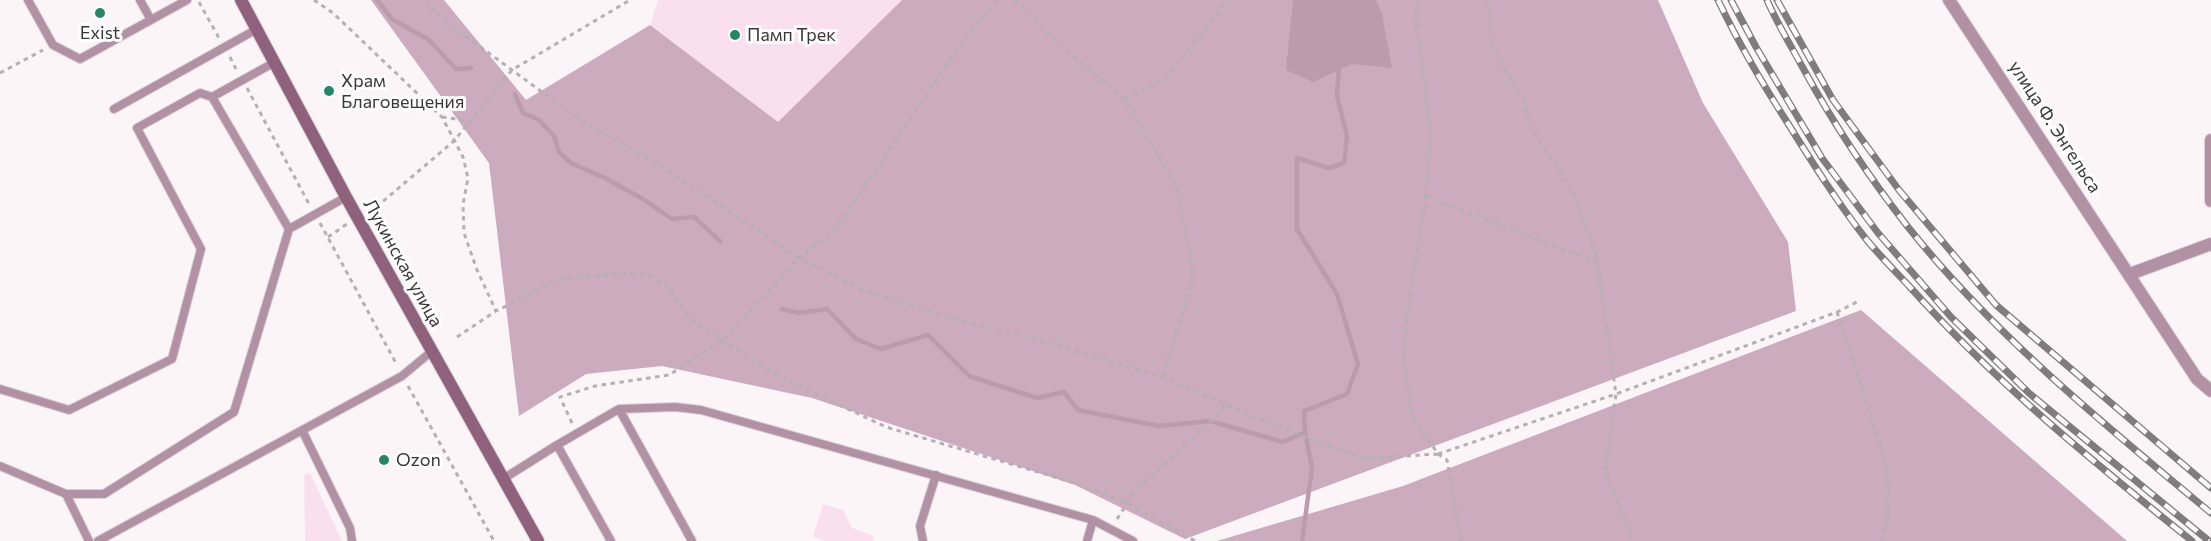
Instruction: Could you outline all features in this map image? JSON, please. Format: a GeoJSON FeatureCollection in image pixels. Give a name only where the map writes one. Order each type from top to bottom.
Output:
{"type":"FeatureCollection","features":[{"type":"Feature","properties":{"kind":"street","name":"Лукинская улица"},"geometry":{"type":"LineString","coordinates":[[241,0],[346,197],[537,541]]}},
{"type":"Feature","properties":{"kind":"street","name":"улица Ф. Энгельса"},"geometry":{"type":"LineString","coordinates":[[1949,0],[2197,379],[2211,392]]}},
{"type":"Feature","properties":{"kind":"street"},"geometry":{"type":"LineString","coordinates":[[2211,140],[2211,201]]}},
{"type":"Feature","properties":{"kind":"street"},"geometry":{"type":"LineString","coordinates":[[2130,274],[2211,244]]}},
{"type":"Feature","properties":{"kind":"lane"},"geometry":{"type":"LineString","coordinates":[[28,0],[53,45],[80,59],[187,0]]}},
{"type":"Feature","properties":{"kind":"lane"},"geometry":{"type":"LineString","coordinates":[[140,0],[151,20]]}},
{"type":"Feature","properties":{"kind":"lane"},"geometry":{"type":"LineString","coordinates":[[114,109],[257,29]]}},
{"type":"Feature","properties":{"kind":"lane"},"geometry":{"type":"LineString","coordinates":[[212,97],[274,62]]}},
{"type":"Feature","properties":{"kind":"lane"},"geometry":{"type":"LineString","coordinates":[[0,389],[69,410],[172,359],[201,249],[137,128],[200,93],[212,97],[289,229]]}},
{"type":"Feature","properties":{"kind":"lane"},"geometry":{"type":"LineString","coordinates":[[0,466],[66,494],[104,494],[234,412],[289,229],[346,197]]}},
{"type":"Feature","properties":{"kind":"lane"},"geometry":{"type":"LineString","coordinates":[[98,541],[402,376],[432,351]]}},
{"type":"Feature","properties":{"kind":"lane"},"geometry":{"type":"LineString","coordinates":[[503,479],[619,409],[675,407],[701,410],[1093,520],[1133,541]]}},
{"type":"Feature","properties":{"kind":"lane"},"geometry":{"type":"LineString","coordinates":[[619,409],[692,541]]}},
{"type":"Feature","properties":{"kind":"lane"},"geometry":{"type":"LineString","coordinates":[[302,430],[350,528],[352,541]]}},
{"type":"Feature","properties":{"kind":"lane"},"geometry":{"type":"LineString","coordinates":[[557,445],[611,541]]}},
{"type":"Feature","properties":{"kind":"lane"},"geometry":{"type":"LineString","coordinates":[[923,541],[920,526],[936,475]]}},
{"type":"Feature","properties":{"kind":"lane"},"geometry":{"type":"LineString","coordinates":[[66,494],[89,541]]}},
{"type":"Feature","properties":{"kind":"lane"},"geometry":{"type":"LineString","coordinates":[[1087,541],[1093,520]]}},
{"type":"Feature","properties":{"kind":"path"},"geometry":{"type":"LineString","coordinates":[[198,0],[494,541]]}},
{"type":"Feature","properties":{"kind":"path"},"geometry":{"type":"LineString","coordinates":[[314,0],[333,13],[442,117],[464,157],[468,178],[463,204],[464,233],[477,270],[496,311]]}},
{"type":"Feature","properties":{"kind":"path"},"geometry":{"type":"LineString","coordinates":[[426,0],[456,29],[583,122],[661,166],[799,258],[866,291],[953,319],[1032,338],[1163,377],[1247,414],[1362,457],[1395,458],[1438,454],[1616,394],[1837,312],[1857,302]]}},
{"type":"Feature","properties":{"kind":"path"},"geometry":{"type":"LineString","coordinates":[[381,203],[454,141],[512,70],[630,0]]}},
{"type":"Feature","properties":{"kind":"path"},"geometry":{"type":"LineString","coordinates":[[577,435],[560,397],[595,386],[669,375],[723,340],[799,258],[836,229],[957,50],[997,0]]}},
{"type":"Feature","properties":{"kind":"path"},"geometry":{"type":"LineString","coordinates":[[1015,0],[1058,43],[1125,99],[1177,188],[1194,275],[1163,377]]}},
{"type":"Feature","properties":{"kind":"path"},"geometry":{"type":"LineString","coordinates":[[1125,99],[1168,76],[1227,0]]}},
{"type":"Feature","properties":{"kind":"path"},"geometry":{"type":"LineString","coordinates":[[1418,0],[1416,18],[1431,132],[1426,196],[1406,320],[1404,362],[1412,415],[1438,454],[1448,460],[1461,541]]}},
{"type":"Feature","properties":{"kind":"path"},"geometry":{"type":"LineString","coordinates":[[1487,0],[1490,11],[1491,45],[1524,103],[1531,128],[1572,190],[1596,254],[1616,394],[1605,472],[1633,541]]}},
{"type":"Feature","properties":{"kind":"path"},"geometry":{"type":"LineString","coordinates":[[0,73],[53,45]]}},
{"type":"Feature","properties":{"kind":"path"},"geometry":{"type":"LineString","coordinates":[[442,117],[470,121]]}},
{"type":"Feature","properties":{"kind":"path"},"geometry":{"type":"LineString","coordinates":[[1426,196],[1597,262]]}},
{"type":"Feature","properties":{"kind":"path"},"geometry":{"type":"LineString","coordinates":[[457,337],[496,311],[561,279],[633,273],[649,276],[665,284],[691,320],[782,378],[886,427],[1085,486],[1127,503],[1195,541]]}},
{"type":"Feature","properties":{"kind":"path"},"geometry":{"type":"LineString","coordinates":[[1837,312],[1888,469],[1887,522],[1882,541]]}},
{"type":"Feature","properties":{"kind":"path"},"geometry":{"type":"LineString","coordinates":[[1111,528],[1134,491],[1221,412],[1225,404]]}},
{"type":"Feature","properties":{"kind":"shaded area"},"geometry":{"type":"Polygon","coordinates":[[[371,0],[444,0],[526,100],[650,25],[778,122],[902,0],[1658,0],[1703,103],[1788,242],[1796,311],[1185,539],[1075,485],[812,398],[662,366],[586,374],[519,416],[489,163],[371,0]]]}},
{"type":"Feature","properties":{"kind":"shaded area"},"geometry":{"type":"Polygon","coordinates":[[[658,0],[902,0],[778,122],[650,25],[658,0]]]}},
{"type":"Feature","properties":{"kind":"shaded area"},"geometry":{"type":"Polygon","coordinates":[[[1293,0],[1376,0],[1382,14],[1392,68],[1352,64],[1313,82],[1286,70],[1293,0]]]}},
{"type":"Feature","properties":{"kind":"shaded area"},"geometry":{"type":"Polygon","coordinates":[[[1861,310],[2127,541],[1217,541],[1403,486],[1861,310]]]}},
{"type":"Feature","properties":{"kind":"shaded area"},"geometry":{"type":"Polygon","coordinates":[[[310,473],[342,541],[305,541],[304,475],[310,473]]]}},
{"type":"Feature","properties":{"kind":"shaded area"},"geometry":{"type":"Polygon","coordinates":[[[823,504],[843,510],[852,528],[874,536],[873,541],[825,541],[813,537],[823,504]]]}},
{"type":"Feature","properties":{"kind":"waterway"},"geometry":{"type":"LineString","coordinates":[[377,0],[392,19],[429,40],[456,69],[471,68]]}},
{"type":"Feature","properties":{"kind":"waterway"},"geometry":{"type":"LineString","coordinates":[[1302,541],[1312,468],[1305,432],[1304,411],[1347,394],[1358,364],[1337,294],[1297,229],[1297,158],[1329,168],[1344,163],[1347,136],[1337,96],[1339,66]]}},
{"type":"Feature","properties":{"kind":"waterway"},"geometry":{"type":"LineString","coordinates":[[515,94],[523,113],[539,120],[554,136],[559,152],[571,163],[643,199],[672,219],[694,217],[720,241]]}},
{"type":"Feature","properties":{"kind":"waterway"},"geometry":{"type":"LineString","coordinates":[[782,309],[800,313],[827,309],[856,339],[881,349],[928,335],[969,376],[1037,398],[1064,392],[1078,410],[1159,426],[1210,421],[1283,442],[1305,432]]}},
{"type":"Feature","properties":{"kind":"railway"},"geometry":{"type":"LineString","coordinates":[[1718,0],[1768,92],[1825,182],[1876,251],[2010,388],[2117,481],[2192,541]]}},
{"type":"Feature","properties":{"kind":"railway"},"geometry":{"type":"LineString","coordinates":[[1731,0],[1822,158],[1878,233],[1951,317],[2030,394],[2209,541]]}},
{"type":"Feature","properties":{"kind":"railway"},"geometry":{"type":"LineString","coordinates":[[1767,0],[1815,89],[1852,149],[1908,227],[1941,267],[2052,378],[2211,513]]}},
{"type":"Feature","properties":{"kind":"railway"},"geometry":{"type":"LineString","coordinates":[[1777,0],[1833,100],[1899,190],[1996,305],[2211,488]]}},
{"type":"Feature","properties":{"kind":"place","name":"Exist"},"geometry":{"type":"Point","coordinates":[100,13]}},
{"type":"Feature","properties":{"kind":"place","name":"Памп Трек"},"geometry":{"type":"Point","coordinates":[735,35]}},
{"type":"Feature","properties":{"kind":"place","name":"Храм Благовещения"},"geometry":{"type":"Point","coordinates":[329,91]}},
{"type":"Feature","properties":{"kind":"place","name":"Ozon"},"geometry":{"type":"Point","coordinates":[384,460]}}]}
